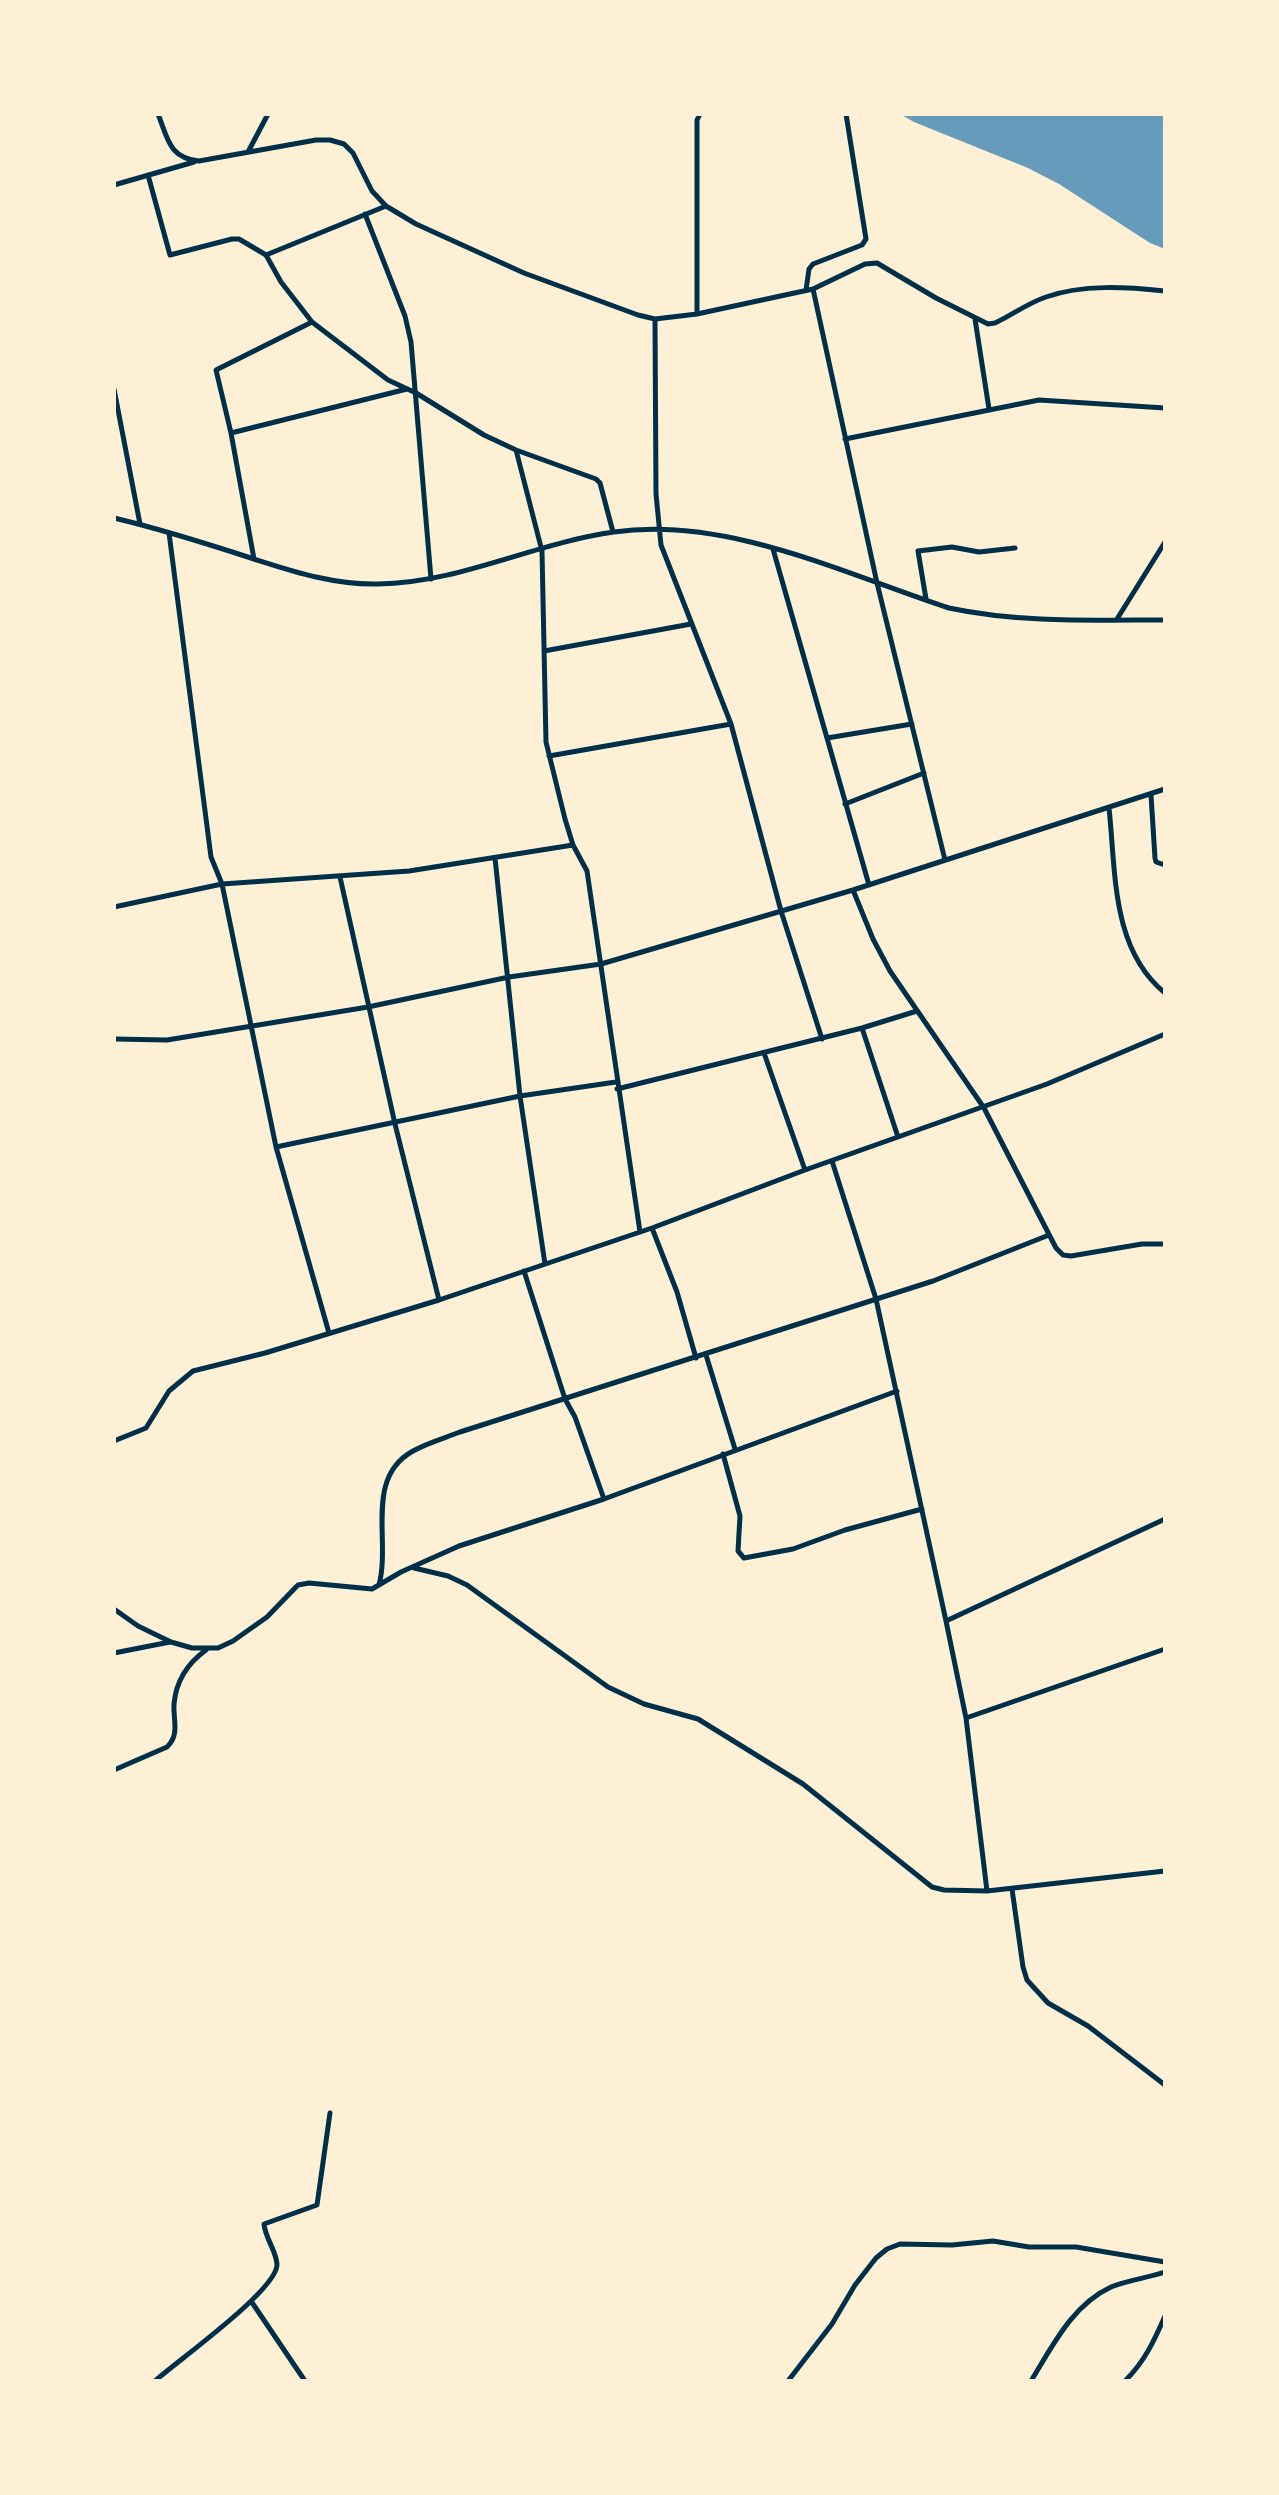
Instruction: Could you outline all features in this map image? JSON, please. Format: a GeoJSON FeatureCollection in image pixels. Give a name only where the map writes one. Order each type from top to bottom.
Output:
{"type":"FeatureCollection","features":[{"type":"Feature","properties":{"kind":"street"},"geometry":{"type":"LineString","coordinates":[[158,114],[174,153],[180,158],[199,161]]}},
{"type":"Feature","properties":{"kind":"street"},"geometry":{"type":"LineString","coordinates":[[248,152],[268,114]]}},
{"type":"Feature","properties":{"kind":"street"},"geometry":{"type":"LineString","coordinates":[[697,314],[697,120],[700,114]]}},
{"type":"Feature","properties":{"kind":"street"},"geometry":{"type":"LineString","coordinates":[[846,114],[866,239],[862,245],[813,264],[809,269],[810,289],[877,583],[945,860]]}},
{"type":"Feature","properties":{"kind":"street"},"geometry":{"type":"LineString","coordinates":[[114,185],[199,161],[330,140],[344,144],[353,153],[364,178],[386,206],[416,224],[598,302],[655,319],[697,314],[810,289],[865,264],[877,263],[988,324],[1027,305],[1065,292],[1108,288],[1165,291]]}},
{"type":"Feature","properties":{"kind":"street"},"geometry":{"type":"LineString","coordinates":[[148,175],[170,255],[232,239],[239,239],[266,255],[281,282],[312,322],[388,380],[416,393],[459,422],[516,450],[596,479],[600,483],[613,532]]}},
{"type":"Feature","properties":{"kind":"street"},"geometry":{"type":"LineString","coordinates":[[266,255],[386,206]]}},
{"type":"Feature","properties":{"kind":"street"},"geometry":{"type":"LineString","coordinates":[[365,214],[405,316],[411,342],[431,579]]}},
{"type":"Feature","properties":{"kind":"street"},"geometry":{"type":"LineString","coordinates":[[655,319],[658,530],[731,724],[781,911],[822,1039]]}},
{"type":"Feature","properties":{"kind":"street"},"geometry":{"type":"LineString","coordinates":[[975,319],[989,409]]}},
{"type":"Feature","properties":{"kind":"street"},"geometry":{"type":"LineString","coordinates":[[254,559],[216,370],[312,322]]}},
{"type":"Feature","properties":{"kind":"street"},"geometry":{"type":"LineString","coordinates":[[114,389],[140,524]]}},
{"type":"Feature","properties":{"kind":"street"},"geometry":{"type":"LineString","coordinates":[[231,433],[407,389]]}},
{"type":"Feature","properties":{"kind":"street"},"geometry":{"type":"LineString","coordinates":[[845,439],[1047,399],[1165,408]]}},
{"type":"Feature","properties":{"kind":"street"},"geometry":{"type":"LineString","coordinates":[[516,450],[542,551],[549,756],[573,845],[587,871],[640,1232]]}},
{"type":"Feature","properties":{"kind":"street"},"geometry":{"type":"LineString","coordinates":[[114,518],[293,572],[340,583],[379,585],[431,579],[613,532],[658,530],[730,539],[773,549],[971,612],[1165,620]]}},
{"type":"Feature","properties":{"kind":"street"},"geometry":{"type":"LineString","coordinates":[[169,533],[210,848],[214,868],[222,884],[276,1147],[329,1333]]}},
{"type":"Feature","properties":{"kind":"street"},"geometry":{"type":"LineString","coordinates":[[1116,620],[1165,542]]}},
{"type":"Feature","properties":{"kind":"street"},"geometry":{"type":"LineString","coordinates":[[926,600],[918,551],[952,547],[979,552],[1015,548]]}},
{"type":"Feature","properties":{"kind":"street"},"geometry":{"type":"LineString","coordinates":[[773,549],[869,885]]}},
{"type":"Feature","properties":{"kind":"street"},"geometry":{"type":"LineString","coordinates":[[544,651],[691,624]]}},
{"type":"Feature","properties":{"kind":"street"},"geometry":{"type":"LineString","coordinates":[[549,756],[731,724]]}},
{"type":"Feature","properties":{"kind":"street"},"geometry":{"type":"LineString","coordinates":[[827,738],[912,724]]}},
{"type":"Feature","properties":{"kind":"street"},"geometry":{"type":"LineString","coordinates":[[845,804],[924,773]]}},
{"type":"Feature","properties":{"kind":"street"},"geometry":{"type":"LineString","coordinates":[[114,1039],[167,1040],[368,1007],[509,977],[601,964],[853,890],[1165,789]]}},
{"type":"Feature","properties":{"kind":"street"},"geometry":{"type":"LineString","coordinates":[[1151,795],[1155,858],[1156,862],[1165,865]]}},
{"type":"Feature","properties":{"kind":"street"},"geometry":{"type":"LineString","coordinates":[[1109,808],[1125,937],[1143,972],[1165,993]]}},
{"type":"Feature","properties":{"kind":"street"},"geometry":{"type":"LineString","coordinates":[[114,907],[222,884],[409,871],[573,845]]}},
{"type":"Feature","properties":{"kind":"street"},"geometry":{"type":"LineString","coordinates":[[495,858],[520,1096],[545,1264]]}},
{"type":"Feature","properties":{"kind":"street"},"geometry":{"type":"LineString","coordinates":[[340,877],[395,1124],[439,1300]]}},
{"type":"Feature","properties":{"kind":"street"},"geometry":{"type":"LineString","coordinates":[[853,890],[890,971],[984,1108],[1049,1235],[1063,1255],[1142,1244],[1165,1244]]}},
{"type":"Feature","properties":{"kind":"street"},"geometry":{"type":"LineString","coordinates":[[276,1147],[520,1096],[617,1085],[822,1039],[917,1011]]}},
{"type":"Feature","properties":{"kind":"street"},"geometry":{"type":"LineString","coordinates":[[862,1028],[898,1137]]}},
{"type":"Feature","properties":{"kind":"street"},"geometry":{"type":"LineString","coordinates":[[114,1441],[146,1428],[169,1391],[193,1371],[439,1300],[652,1228],[805,1170],[984,1108],[1165,1034]]}},
{"type":"Feature","properties":{"kind":"street"},"geometry":{"type":"LineString","coordinates":[[764,1053],[805,1170]]}},
{"type":"Feature","properties":{"kind":"street"},"geometry":{"type":"LineString","coordinates":[[832,1161],[876,1299],[946,1621],[966,1718],[987,1891]]}},
{"type":"Feature","properties":{"kind":"street"},"geometry":{"type":"LineString","coordinates":[[652,1228],[677,1292],[696,1358]]}},
{"type":"Feature","properties":{"kind":"street"},"geometry":{"type":"LineString","coordinates":[[379,1586],[384,1552],[385,1479],[394,1465],[412,1451],[460,1432],[933,1281],[1049,1235]]}},
{"type":"Feature","properties":{"kind":"street"},"geometry":{"type":"LineString","coordinates":[[524,1271],[565,1399],[575,1417],[604,1499]]}},
{"type":"Feature","properties":{"kind":"street"},"geometry":{"type":"LineString","coordinates":[[706,1355],[735,1449]]}},
{"type":"Feature","properties":{"kind":"street"},"geometry":{"type":"LineString","coordinates":[[114,1770],[173,1742],[178,1686],[193,1659],[207,1649],[233,1641],[267,1617],[298,1585],[309,1583],[363,1589],[379,1586],[401,1572],[459,1546],[604,1499],[897,1391]]}},
{"type":"Feature","properties":{"kind":"street"},"geometry":{"type":"LineString","coordinates":[[723,1454],[740,1516],[738,1551],[744,1558],[793,1549],[845,1530],[922,1509]]}},
{"type":"Feature","properties":{"kind":"street"},"geometry":{"type":"LineString","coordinates":[[946,1621],[1165,1519]]}},
{"type":"Feature","properties":{"kind":"street"},"geometry":{"type":"LineString","coordinates":[[413,1567],[448,1576],[467,1585],[608,1687],[644,1704],[698,1719],[766,1760],[853,1822],[932,1887],[987,1891],[1165,1871]]}},
{"type":"Feature","properties":{"kind":"street"},"geometry":{"type":"LineString","coordinates":[[114,1609],[138,1626],[171,1642],[207,1649]]}},
{"type":"Feature","properties":{"kind":"street"},"geometry":{"type":"LineString","coordinates":[[114,1653],[171,1642]]}},
{"type":"Feature","properties":{"kind":"street"},"geometry":{"type":"LineString","coordinates":[[966,1718],[1165,1649]]}},
{"type":"Feature","properties":{"kind":"street"},"geometry":{"type":"LineString","coordinates":[[1012,1889],[1027,1980],[1048,2003],[1088,2026],[1165,2085]]}},
{"type":"Feature","properties":{"kind":"street"},"geometry":{"type":"LineString","coordinates":[[155,2381],[251,2301],[277,2268],[264,2224],[313,2207],[319,2200],[330,2113]]}},
{"type":"Feature","properties":{"kind":"street"},"geometry":{"type":"LineString","coordinates":[[788,2381],[832,2324],[855,2285],[876,2258],[900,2244],[952,2245],[993,2241],[1039,2247],[1076,2247],[1165,2262]]}},
{"type":"Feature","properties":{"kind":"street"},"geometry":{"type":"LineString","coordinates":[[1031,2381],[1063,2328],[1096,2297],[1116,2285],[1165,2272]]}},
{"type":"Feature","properties":{"kind":"street"},"geometry":{"type":"LineString","coordinates":[[251,2301],[305,2381]]}},
{"type":"Feature","properties":{"kind":"street"},"geometry":{"type":"LineString","coordinates":[[1125,2381],[1150,2351],[1165,2316]]}},
{"type":"Feature","properties":{"kind":"water"},"geometry":{"type":"Polygon","coordinates":[[[900,114],[1165,114],[1165,249],[1150,243],[1059,184],[1028,168],[900,114]]]}}]}
